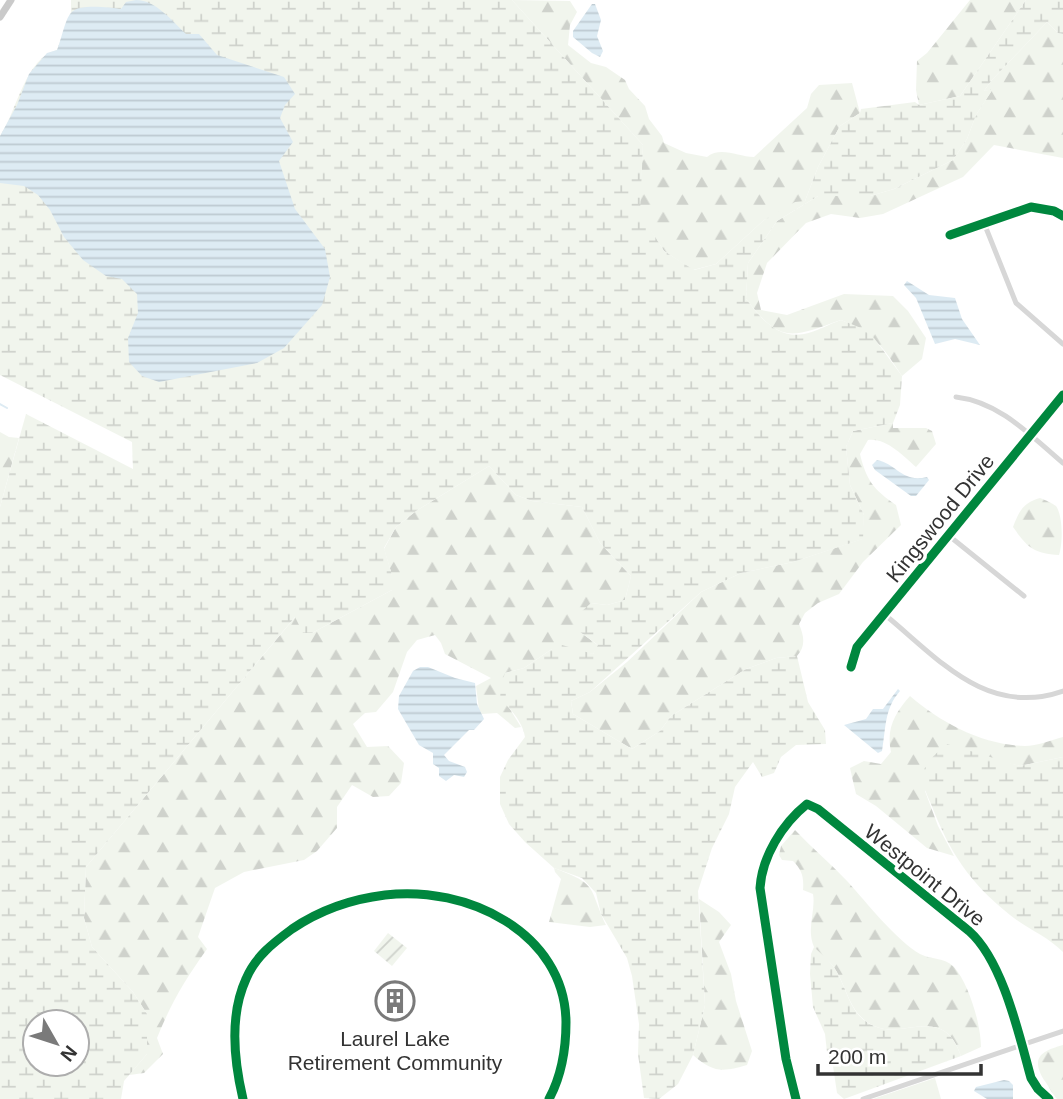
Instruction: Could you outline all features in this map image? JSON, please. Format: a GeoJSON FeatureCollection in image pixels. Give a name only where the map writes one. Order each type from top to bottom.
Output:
{"type":"FeatureCollection","features":[{"type":"Feature","properties":{"kind":"main road"},"geometry":{"type":"LineString","coordinates":[[0,17],[11,0]]}},
{"type":"Feature","properties":{"kind":"street"},"geometry":{"type":"LineString","coordinates":[[950,235],[1031,207],[1054,211],[1063,216]]}},
{"type":"Feature","properties":{"kind":"street"},"geometry":{"type":"LineString","coordinates":[[984,223],[1016,303],[1063,344]]}},
{"type":"Feature","properties":{"kind":"street","name":"Kingswood Drive"},"geometry":{"type":"LineString","coordinates":[[851,667],[857,647],[1063,395]]}},
{"type":"Feature","properties":{"kind":"street"},"geometry":{"type":"LineString","coordinates":[[956,397],[986,404],[1030,435],[1063,463]]}},
{"type":"Feature","properties":{"kind":"street"},"geometry":{"type":"LineString","coordinates":[[948,535],[1024,596]]}},
{"type":"Feature","properties":{"kind":"street"},"geometry":{"type":"LineString","coordinates":[[884,614],[981,689],[998,696],[1018,699],[1035,699],[1063,691]]}},
{"type":"Feature","properties":{"kind":"street","name":"Westpoint Drive"},"geometry":{"type":"LineString","coordinates":[[796,1099],[786,1059],[760,888],[762,871],[770,850],[804,806],[813,806],[974,936],[992,961],[1022,1045]]}},
{"type":"Feature","properties":{"kind":"street"},"geometry":{"type":"LineString","coordinates":[[243,1099],[236,1064],[236,1019],[245,980],[258,959],[279,938],[323,911],[351,901],[397,894],[436,897],[483,910],[522,932],[546,956],[560,986],[566,1017],[564,1055],[549,1099]]}},
{"type":"Feature","properties":{"kind":"street"},"geometry":{"type":"LineString","coordinates":[[863,1099],[1063,1031]]}},
{"type":"Feature","properties":{"kind":"street"},"geometry":{"type":"LineString","coordinates":[[1022,1045],[1031,1078],[1049,1099]]}},
{"type":"Feature","properties":{"kind":"green space"},"geometry":{"type":"Polygon","coordinates":[[[71,0],[512,0],[643,145],[640,213],[664,251],[694,270],[716,264],[764,220],[795,202],[805,201],[818,167],[840,126],[860,113],[861,109],[915,102],[919,105],[960,96],[1026,0],[1063,0],[1063,34],[1058,33],[1047,22],[991,81],[984,91],[993,89],[953,160],[894,189],[870,196],[818,196],[777,221],[748,263],[746,299],[770,325],[794,335],[813,332],[841,320],[861,328],[874,338],[902,376],[900,405],[893,423],[853,431],[846,447],[850,485],[864,515],[863,539],[793,562],[741,573],[701,592],[590,692],[571,701],[573,714],[632,749],[660,731],[671,716],[746,669],[776,658],[797,656],[808,702],[825,730],[826,744],[796,745],[781,757],[774,773],[762,777],[753,762],[735,787],[729,814],[712,848],[698,891],[705,1005],[693,1055],[678,1084],[659,1099],[644,1098],[638,1054],[639,1024],[632,976],[627,958],[601,914],[596,893],[582,878],[554,868],[525,842],[509,824],[500,804],[500,777],[508,760],[525,737],[516,716],[500,700],[505,673],[524,668],[562,645],[593,654],[598,645],[576,626],[581,612],[591,603],[607,605],[625,600],[631,576],[600,543],[582,507],[532,501],[516,495],[489,466],[416,511],[396,527],[384,548],[392,575],[392,590],[312,633],[303,633],[295,617],[86,867],[84,918],[92,947],[133,992],[147,1014],[147,1054],[124,1081],[121,1099],[0,1099],[0,507],[26,414],[133,469],[132,442],[0,375],[0,136],[29,74],[46,55],[57,50],[71,12],[71,0]]]}},
{"type":"Feature","properties":{"kind":"green space"},"geometry":{"type":"Polygon","coordinates":[[[512,0],[570,1],[577,12],[570,25],[568,45],[591,63],[606,67],[625,80],[629,89],[645,106],[649,119],[664,143],[686,153],[707,157],[724,152],[754,157],[807,108],[811,94],[819,85],[852,83],[860,113],[840,126],[818,167],[805,201],[764,220],[716,264],[693,270],[664,251],[639,213],[643,145],[512,0]]]}},
{"type":"Feature","properties":{"kind":"green space"},"geometry":{"type":"Polygon","coordinates":[[[970,0],[1026,0],[960,96],[919,105],[916,90],[917,61],[927,53],[970,0]]]}},
{"type":"Feature","properties":{"kind":"green space"},"geometry":{"type":"Polygon","coordinates":[[[1047,22],[1058,33],[1063,34],[1063,158],[994,145],[963,177],[883,214],[860,218],[831,214],[806,223],[767,263],[757,293],[761,310],[787,315],[844,294],[893,296],[908,311],[926,338],[922,359],[902,376],[877,342],[862,330],[841,320],[798,333],[787,333],[768,324],[746,299],[748,263],[777,221],[818,196],[870,196],[894,189],[953,160],[992,90],[984,91],[1047,22]]]}},
{"type":"Feature","properties":{"kind":"green space"},"geometry":{"type":"Polygon","coordinates":[[[893,423],[893,428],[926,428],[932,431],[936,444],[916,467],[888,445],[868,440],[860,454],[865,471],[877,489],[896,505],[901,525],[863,562],[839,594],[818,603],[805,613],[799,624],[803,641],[797,656],[776,658],[746,669],[671,716],[660,731],[632,749],[573,714],[571,701],[590,692],[627,662],[701,592],[741,573],[793,562],[862,539],[864,515],[850,485],[846,447],[853,431],[893,423]]]}},
{"type":"Feature","properties":{"kind":"green space"},"geometry":{"type":"Polygon","coordinates":[[[0,432],[19,438],[0,507],[0,432]]]}},
{"type":"Feature","properties":{"kind":"green space"},"geometry":{"type":"Polygon","coordinates":[[[489,466],[516,495],[532,501],[582,507],[600,543],[631,576],[625,600],[607,605],[591,603],[580,632],[599,646],[593,654],[552,649],[524,668],[505,673],[508,706],[521,727],[515,728],[497,713],[482,714],[479,710],[476,686],[491,678],[445,654],[435,635],[417,640],[407,652],[393,692],[376,712],[365,713],[353,724],[367,747],[388,746],[404,763],[401,783],[389,796],[373,797],[352,785],[337,807],[337,828],[317,851],[304,860],[244,872],[215,888],[198,937],[207,949],[179,991],[157,1038],[163,1054],[144,1073],[129,1075],[147,1054],[147,1014],[133,992],[92,947],[84,918],[86,867],[296,616],[312,633],[392,590],[392,575],[384,549],[396,527],[416,511],[489,466]]]}},
{"type":"Feature","properties":{"kind":"green space"},"geometry":{"type":"Polygon","coordinates":[[[1040,498],[1056,506],[1060,516],[1062,530],[1059,555],[1032,548],[1013,527],[1022,508],[1040,498]]]}},
{"type":"Feature","properties":{"kind":"green space"},"geometry":{"type":"Polygon","coordinates":[[[910,696],[963,731],[994,742],[1030,746],[1063,737],[1063,757],[1020,766],[991,759],[925,791],[938,826],[954,856],[927,848],[876,806],[856,794],[850,768],[864,761],[881,764],[891,752],[893,721],[910,696]]]}},
{"type":"Feature","properties":{"kind":"green space"},"geometry":{"type":"Polygon","coordinates":[[[947,744],[1020,766],[1063,757],[1063,952],[996,903],[962,866],[954,852],[928,797],[923,777],[930,761],[947,744]]]}},
{"type":"Feature","properties":{"kind":"green space"},"geometry":{"type":"Polygon","coordinates":[[[795,830],[911,948],[954,967],[965,984],[973,1005],[981,1047],[961,1056],[953,1040],[944,1031],[922,1026],[886,1029],[874,1026],[859,1015],[833,966],[814,947],[811,934],[813,894],[803,890],[802,874],[796,864],[782,860],[779,855],[781,846],[795,830]]]}},
{"type":"Feature","properties":{"kind":"green space"},"geometry":{"type":"Polygon","coordinates":[[[554,868],[579,879],[590,888],[606,925],[590,927],[549,922],[561,879],[554,868]]]}},
{"type":"Feature","properties":{"kind":"green space"},"geometry":{"type":"Polygon","coordinates":[[[699,899],[719,912],[731,925],[719,942],[731,974],[736,1001],[752,1051],[747,1065],[731,1069],[713,1068],[693,1055],[705,1005],[699,899]]]}},
{"type":"Feature","properties":{"kind":"green space"},"geometry":{"type":"Polygon","coordinates":[[[388,933],[407,948],[392,966],[374,951],[388,933]]]}},
{"type":"Feature","properties":{"kind":"green space"},"geometry":{"type":"Polygon","coordinates":[[[814,947],[833,966],[854,1008],[865,1021],[886,1029],[922,1026],[944,1031],[953,1040],[961,1056],[844,1099],[837,1093],[825,1034],[813,1007],[810,974],[814,947]]]}},
{"type":"Feature","properties":{"kind":"green space"},"geometry":{"type":"Polygon","coordinates":[[[1063,1045],[1063,1099],[1057,1099],[1040,1072],[1038,1060],[1049,1050],[1063,1045]]]}},
{"type":"Feature","properties":{"kind":"green space"},"geometry":{"type":"Polygon","coordinates":[[[935,1078],[941,1099],[873,1099],[935,1078]]]}},
{"type":"Feature","properties":{"kind":"shaded area"},"geometry":{"type":"Polygon","coordinates":[[[136,0],[157,7],[186,34],[199,34],[217,55],[284,77],[295,94],[285,105],[280,118],[293,142],[279,161],[295,209],[325,249],[330,277],[322,305],[284,348],[257,363],[159,382],[142,376],[129,362],[128,338],[138,313],[137,294],[122,279],[106,276],[83,260],[64,237],[50,210],[38,195],[24,186],[0,183],[0,136],[17,105],[29,74],[47,53],[57,50],[71,13],[87,7],[121,9],[126,2],[136,0]]]}},
{"type":"Feature","properties":{"kind":"shaded area"},"geometry":{"type":"Polygon","coordinates":[[[592,4],[595,4],[601,20],[597,36],[603,51],[600,57],[573,37],[573,31],[592,4]]]}},
{"type":"Feature","properties":{"kind":"shaded area"},"geometry":{"type":"Polygon","coordinates":[[[907,281],[929,295],[955,298],[962,319],[980,345],[955,339],[935,344],[916,298],[904,285],[907,281]]]}},
{"type":"Feature","properties":{"kind":"shaded area"},"geometry":{"type":"Polygon","coordinates":[[[877,460],[905,475],[927,477],[929,480],[916,496],[911,496],[875,470],[872,465],[877,460]]]}},
{"type":"Feature","properties":{"kind":"shaded area"},"geometry":{"type":"Polygon","coordinates":[[[428,667],[475,683],[477,704],[484,719],[444,755],[449,761],[465,767],[467,772],[464,777],[454,775],[446,781],[439,776],[439,768],[433,764],[433,753],[419,745],[398,709],[399,696],[413,671],[428,667]]]}},
{"type":"Feature","properties":{"kind":"shaded area"},"geometry":{"type":"Polygon","coordinates":[[[898,689],[900,691],[888,712],[882,751],[878,753],[844,725],[866,719],[873,709],[883,709],[898,689]]]}},
{"type":"Feature","properties":{"kind":"shaded area"},"geometry":{"type":"Polygon","coordinates":[[[1004,1080],[1013,1085],[1013,1099],[987,1099],[974,1091],[976,1087],[1004,1080]]]}},
{"type":"Feature","properties":{"kind":"waterway"},"geometry":{"type":"LineString","coordinates":[[0,404],[7,408]]}},
{"type":"Feature","properties":{"kind":"cycle path"},"geometry":{"type":"LineString","coordinates":[[950,235],[1031,207],[1054,211],[1063,216]]}},
{"type":"Feature","properties":{"kind":"cycle path"},"geometry":{"type":"LineString","coordinates":[[851,667],[857,647],[1063,395]]}},
{"type":"Feature","properties":{"kind":"cycle path"},"geometry":{"type":"LineString","coordinates":[[796,1099],[786,1059],[760,888],[765,865],[775,842],[789,821],[807,804],[818,809],[969,931],[981,944],[1008,1000],[1031,1078],[1049,1099]]}},
{"type":"Feature","properties":{"kind":"cycle path"},"geometry":{"type":"LineString","coordinates":[[243,1099],[237,1069],[235,1023],[241,993],[250,971],[260,957],[292,929],[325,911],[373,897],[416,894],[447,898],[478,907],[505,921],[530,940],[549,963],[561,990],[566,1022],[562,1062],[549,1099]]}},
{"type":"Feature","properties":{"kind":"place","name":"Laurel Lake Retirement Community"},"geometry":{"type":"Point","coordinates":[395,1001]}}]}
